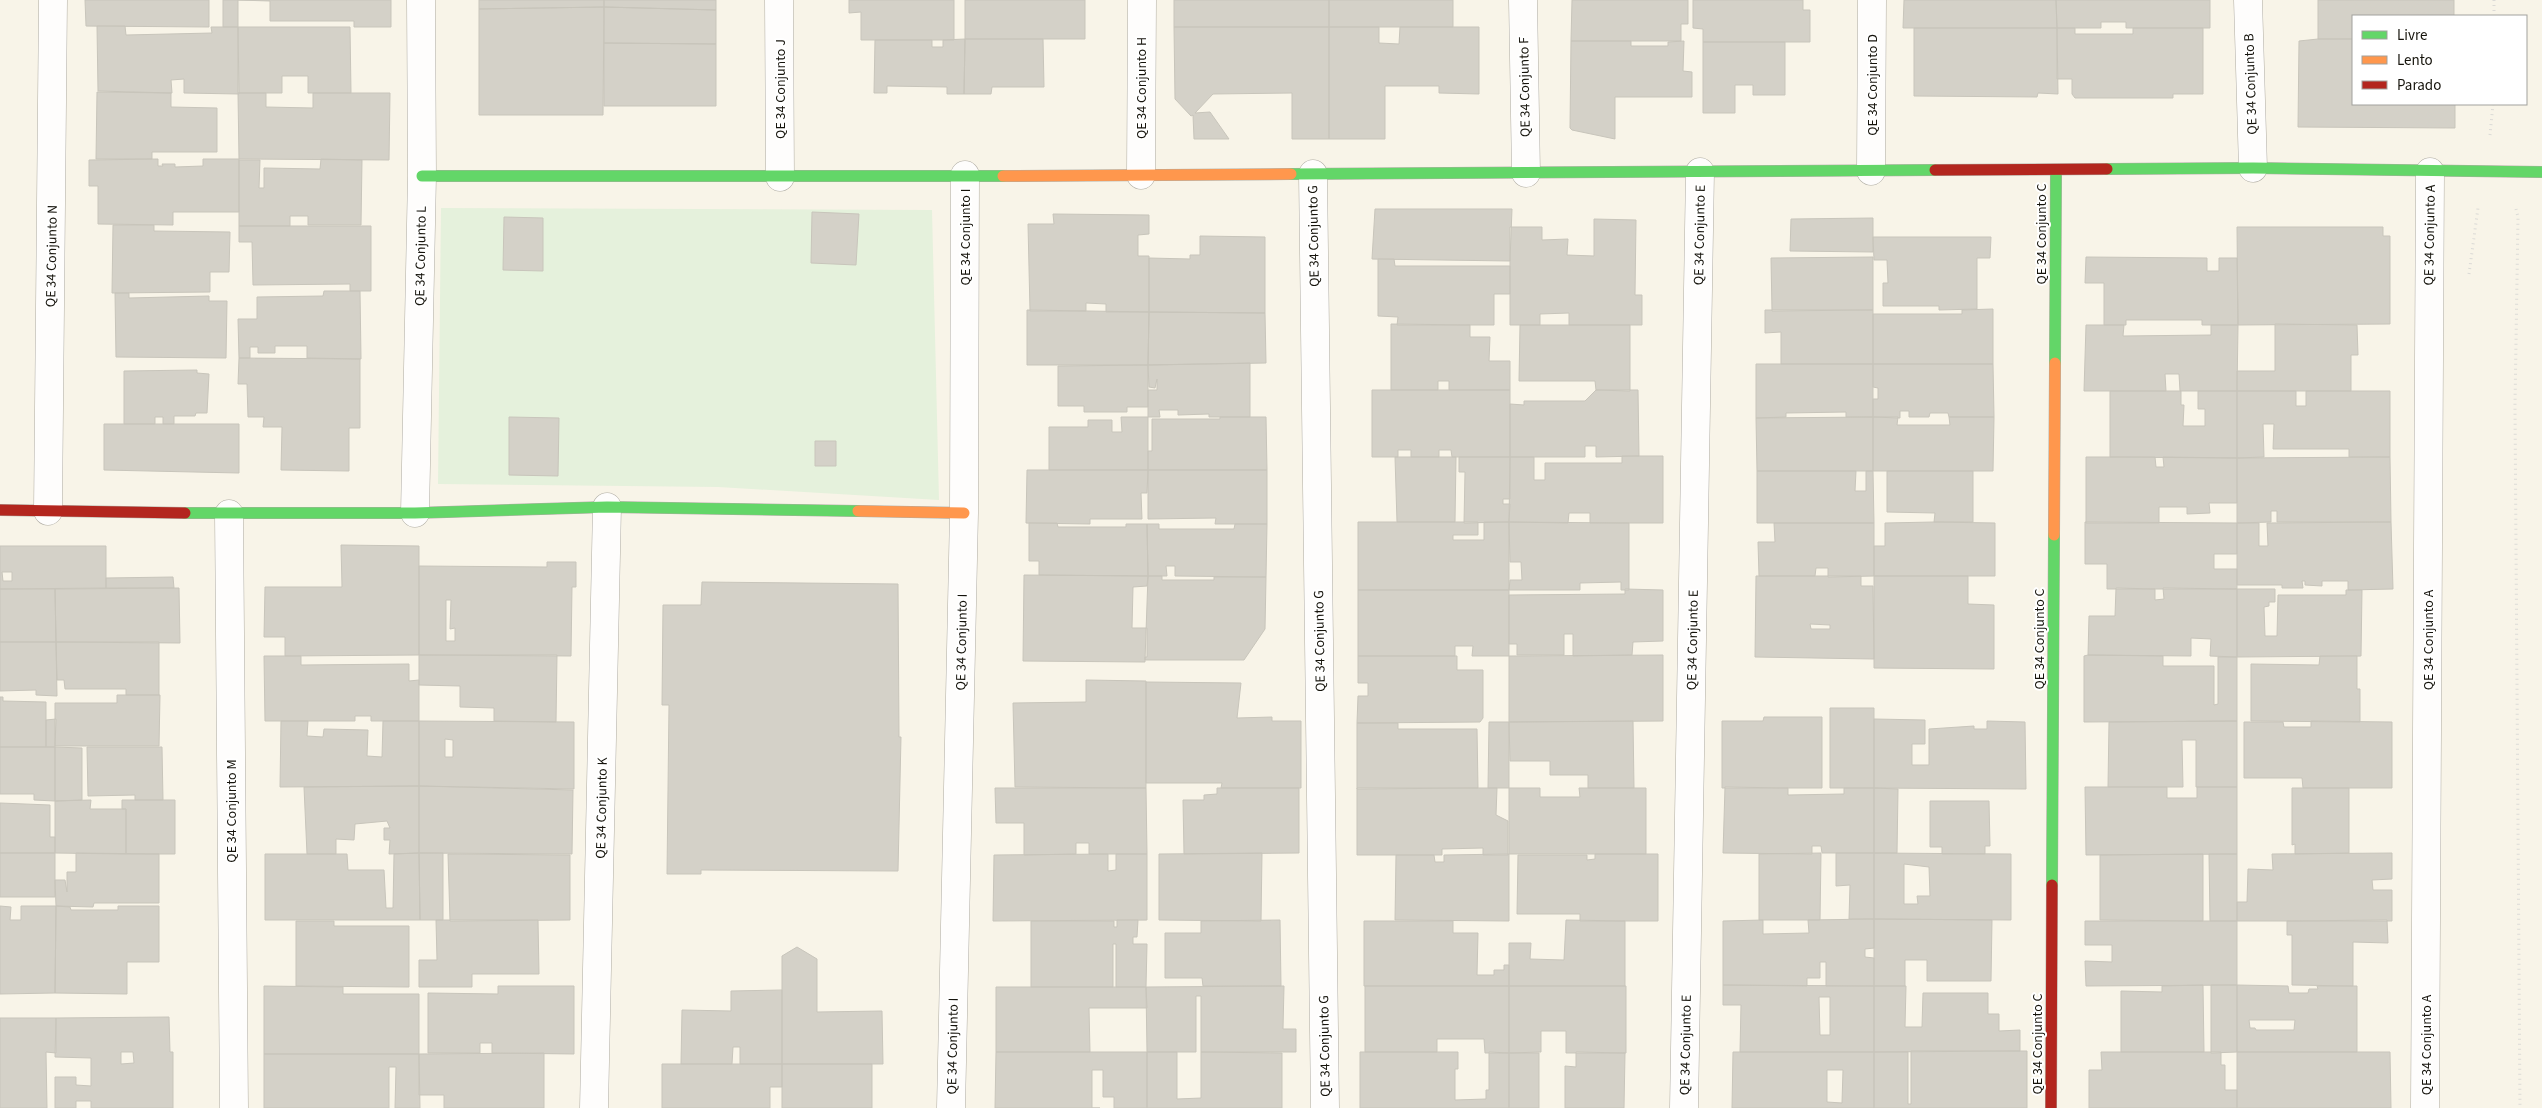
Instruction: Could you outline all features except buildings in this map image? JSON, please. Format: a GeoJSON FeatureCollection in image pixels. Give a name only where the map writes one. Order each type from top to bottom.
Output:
{"type":"FeatureCollection","features":[{"type":"Feature","properties":{"kind":"street","name":"QE 34 Conjunto N"},"geometry":{"type":"LineString","coordinates":[[48,511],[53,0]]}},
{"type":"Feature","properties":{"kind":"street","name":"QE 34 Conjunto L"},"geometry":{"type":"LineString","coordinates":[[415,513],[422,176],[421,0]]}},
{"type":"Feature","properties":{"kind":"street","name":"QE 34 Conjunto J"},"geometry":{"type":"LineString","coordinates":[[779,0],[780,177]]}},
{"type":"Feature","properties":{"kind":"street","name":"QE 34 Conjunto H"},"geometry":{"type":"LineString","coordinates":[[1141,175],[1142,0]]}},
{"type":"Feature","properties":{"kind":"street","name":"QE 34 Conjunto F"},"geometry":{"type":"LineString","coordinates":[[1523,0],[1526,173]]}},
{"type":"Feature","properties":{"kind":"street","name":"QE 34 Conjunto D"},"geometry":{"type":"LineString","coordinates":[[1871,171],[1872,0]]}},
{"type":"Feature","properties":{"kind":"street","name":"QE 34 Conjunto B"},"geometry":{"type":"LineString","coordinates":[[2248,0],[2253,168]]}},
{"type":"Feature","properties":{"kind":"street"},"geometry":{"type":"LineString","coordinates":[[422,176],[780,177],[2056,171],[2253,168],[2430,172],[2542,172]]}},
{"type":"Feature","properties":{"kind":"street","name":"QE 34 Conjunto C"},"geometry":{"type":"LineString","coordinates":[[2051,1108],[2056,171]]}},
{"type":"Feature","properties":{"kind":"street","name":"QE 34 Conjunto E"},"geometry":{"type":"LineString","coordinates":[[1684,1108],[1700,172]]}},
{"type":"Feature","properties":{"kind":"street","name":"QE 34 Conjunto A"},"geometry":{"type":"LineString","coordinates":[[2425,1108],[2430,172]]}},
{"type":"Feature","properties":{"kind":"street","name":"QE 34 Conjunto G"},"geometry":{"type":"LineString","coordinates":[[1313,174],[1325,1108]]}},
{"type":"Feature","properties":{"kind":"street","name":"QE 34 Conjunto I"},"geometry":{"type":"LineString","coordinates":[[951,1108],[964,513],[965,175]]}},
{"type":"Feature","properties":{"kind":"street"},"geometry":{"type":"LineString","coordinates":[[0,510],[229,514],[415,513],[607,507],[964,513]]}},
{"type":"Feature","properties":{"kind":"street","name":"QE 34 Conjunto K"},"geometry":{"type":"LineString","coordinates":[[594,1108],[607,507]]}},
{"type":"Feature","properties":{"kind":"street","name":"QE 34 Conjunto M"},"geometry":{"type":"LineString","coordinates":[[229,514],[234,1108]]}},
{"type":"Feature","properties":{"kind":"path"},"geometry":{"type":"LineString","coordinates":[[2494,0],[2494,15]]}},
{"type":"Feature","properties":{"kind":"path"},"geometry":{"type":"LineString","coordinates":[[2506,172],[2518,217],[2515,414],[2520,1108]]}},
{"type":"Feature","properties":{"kind":"green space"},"geometry":{"type":"Polygon","coordinates":[[[441,208],[932,210],[939,500],[718,487],[438,484],[441,208]]]}},
{"type":"Feature","properties":{"kind":"traffic: fast"},"geometry":{"type":"LineString","coordinates":[[2107,169],[2253,168],[2542,172]]}},
{"type":"Feature","properties":{"kind":"traffic: fast"},"geometry":{"type":"LineString","coordinates":[[1291,174],[1935,170]]}},
{"type":"Feature","properties":{"kind":"traffic: fast"},"geometry":{"type":"LineString","coordinates":[[2055,363],[2056,171]]}},
{"type":"Feature","properties":{"kind":"traffic: fast"},"geometry":{"type":"LineString","coordinates":[[422,176],[1003,176]]}},
{"type":"Feature","properties":{"kind":"traffic: fast"},"geometry":{"type":"LineString","coordinates":[[185,513],[415,513],[607,507],[858,511]]}},
{"type":"Feature","properties":{"kind":"traffic: fast"},"geometry":{"type":"LineString","coordinates":[[2052,885],[2054,535]]}},
{"type":"Feature","properties":{"kind":"traffic: slow"},"geometry":{"type":"LineString","coordinates":[[1003,176],[1291,174]]}},
{"type":"Feature","properties":{"kind":"traffic: slow"},"geometry":{"type":"LineString","coordinates":[[2054,535],[2055,363]]}},
{"type":"Feature","properties":{"kind":"traffic: slow"},"geometry":{"type":"LineString","coordinates":[[858,511],[964,513]]}},
{"type":"Feature","properties":{"kind":"traffic: jam"},"geometry":{"type":"LineString","coordinates":[[1935,170],[2107,169]]}},
{"type":"Feature","properties":{"kind":"traffic: jam"},"geometry":{"type":"LineString","coordinates":[[0,510],[185,513]]}},
{"type":"Feature","properties":{"kind":"traffic: jam"},"geometry":{"type":"LineString","coordinates":[[2051,1108],[2052,885]]}}]}
